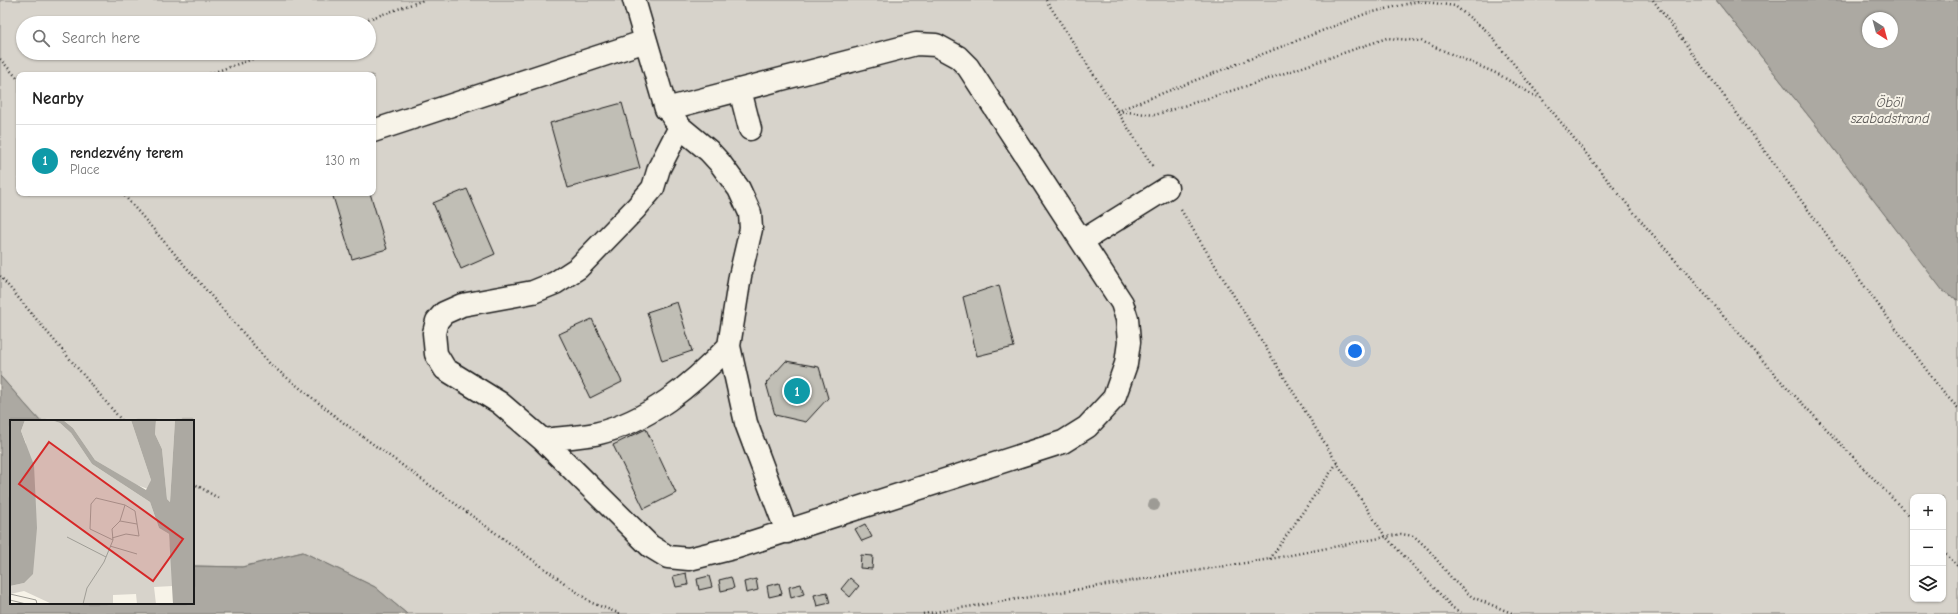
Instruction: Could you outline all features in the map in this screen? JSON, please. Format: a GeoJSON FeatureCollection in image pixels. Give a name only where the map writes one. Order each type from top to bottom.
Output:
{"type":"FeatureCollection","features":[{"type":"Feature","properties":{"kind":"lane"},"geometry":{"type":"LineString","coordinates":[[634,0],[666,110],[680,127],[709,152],[720,164],[739,189],[750,213],[751,229],[740,276],[729,346],[746,423],[787,532]]}},
{"type":"Feature","properties":{"kind":"lane"},"geometry":{"type":"LineString","coordinates":[[376,130],[646,41]]}},
{"type":"Feature","properties":{"kind":"lane"},"geometry":{"type":"LineString","coordinates":[[666,110],[916,44],[936,45],[958,57],[968,67],[1122,303],[1127,318],[1129,342],[1126,364],[1114,398],[1087,427],[1063,442],[933,483],[787,532],[689,559],[668,557],[650,546],[543,440],[500,403],[445,369],[436,354],[434,333],[437,321],[444,313],[462,305],[533,292],[555,283],[578,268],[636,208],[653,188],[660,168],[680,127]]}},
{"type":"Feature","properties":{"kind":"lane"},"geometry":{"type":"LineString","coordinates":[[740,90],[750,129]]}},
{"type":"Feature","properties":{"kind":"lane"},"geometry":{"type":"LineString","coordinates":[[1082,241],[1167,188]]}},
{"type":"Feature","properties":{"kind":"lane"},"geometry":{"type":"LineString","coordinates":[[543,440],[595,434],[623,425],[654,410],[691,383],[729,346]]}},
{"type":"Feature","properties":{"kind":"path"},"geometry":{"type":"LineString","coordinates":[[376,16],[424,0]]}},
{"type":"Feature","properties":{"kind":"path"},"geometry":{"type":"LineString","coordinates":[[1046,0],[1167,188],[1337,463],[1385,536],[1454,608],[1463,614]]}},
{"type":"Feature","properties":{"kind":"path"},"geometry":{"type":"LineString","coordinates":[[1653,0],[1942,391],[1958,408]]}},
{"type":"Feature","properties":{"kind":"path"},"geometry":{"type":"LineString","coordinates":[[1117,111],[1365,14],[1418,1],[1455,6],[1487,31],[1540,99],[1640,220],[1769,368],[1910,517]]}},
{"type":"Feature","properties":{"kind":"path"},"geometry":{"type":"LineString","coordinates":[[1117,111],[1155,115],[1256,83],[1387,38],[1421,41],[1498,74],[1540,99]]}},
{"type":"Feature","properties":{"kind":"path"},"geometry":{"type":"LineString","coordinates":[[0,59],[16,77]]}},
{"type":"Feature","properties":{"kind":"path"},"geometry":{"type":"LineString","coordinates":[[215,72],[250,60]]}},
{"type":"Feature","properties":{"kind":"path"},"geometry":{"type":"LineString","coordinates":[[125,196],[271,365],[344,423],[592,603],[621,614]]}},
{"type":"Feature","properties":{"kind":"path"},"geometry":{"type":"LineString","coordinates":[[0,276],[121,420]]}},
{"type":"Feature","properties":{"kind":"path"},"geometry":{"type":"LineString","coordinates":[[1270,559],[1337,463]]}},
{"type":"Feature","properties":{"kind":"path"},"geometry":{"type":"LineString","coordinates":[[194,484],[218,498]]}},
{"type":"Feature","properties":{"kind":"path"},"geometry":{"type":"LineString","coordinates":[[923,614],[1270,559],[1401,534],[1414,536],[1428,549],[1454,581],[1472,597],[1514,614]]}},
{"type":"Feature","properties":{"kind":"path"},"geometry":{"type":"LineString","coordinates":[[1946,554],[1958,566]]}},
{"type":"Feature","properties":{"kind":"shaded area"},"geometry":{"type":"Polygon","coordinates":[[[0,0],[1716,0],[1823,134],[1943,290],[1958,300],[1958,614],[407,614],[375,587],[303,552],[242,567],[194,566],[194,420],[39,420],[0,376],[0,0]]]}},
{"type":"Feature","properties":{"kind":"water","name":"Öböl szabadstrand"},"geometry":{"type":"Polygon","coordinates":[[[1716,0],[1958,0],[1958,300],[1943,291],[1823,134],[1716,0]]]}},
{"type":"Feature","properties":{"kind":"water"},"geometry":{"type":"Polygon","coordinates":[[[0,376],[39,420],[10,420],[10,604],[194,604],[194,566],[242,567],[303,552],[375,587],[407,614],[0,614],[0,376]]]}},
{"type":"Feature","properties":{"kind":"building"},"geometry":{"type":"Polygon","coordinates":[[[622,103],[640,168],[568,188],[550,123],[622,103]]]}},
{"type":"Feature","properties":{"kind":"building"},"geometry":{"type":"Polygon","coordinates":[[[467,189],[495,254],[461,269],[433,203],[467,189]]]}},
{"type":"Feature","properties":{"kind":"building"},"geometry":{"type":"Polygon","coordinates":[[[333,196],[371,196],[387,249],[352,259],[333,196]]]}},
{"type":"Feature","properties":{"kind":"building"},"geometry":{"type":"Polygon","coordinates":[[[999,285],[1014,347],[977,356],[963,297],[999,285]]]}},
{"type":"Feature","properties":{"kind":"building"},"geometry":{"type":"Polygon","coordinates":[[[677,302],[692,351],[662,361],[647,312],[677,302]]]}},
{"type":"Feature","properties":{"kind":"building"},"geometry":{"type":"Polygon","coordinates":[[[592,319],[622,382],[590,398],[559,334],[592,319]]]}},
{"type":"Feature","properties":{"kind":"building"},"geometry":{"type":"Polygon","coordinates":[[[786,361],[819,367],[828,398],[806,422],[775,415],[766,383],[786,361]]]}},
{"type":"Feature","properties":{"kind":"building"},"geometry":{"type":"Polygon","coordinates":[[[646,429],[676,493],[644,509],[613,445],[646,429]]]}},
{"type":"Feature","properties":{"kind":"building"},"geometry":{"type":"Polygon","coordinates":[[[865,524],[872,537],[862,541],[855,529],[865,524]]]}},
{"type":"Feature","properties":{"kind":"building"},"geometry":{"type":"Polygon","coordinates":[[[861,555],[873,556],[872,569],[860,568],[861,555]]]}},
{"type":"Feature","properties":{"kind":"building"},"geometry":{"type":"Polygon","coordinates":[[[686,573],[688,585],[676,587],[673,576],[686,573]]]}},
{"type":"Feature","properties":{"kind":"building"},"geometry":{"type":"Polygon","coordinates":[[[709,576],[712,587],[699,590],[697,579],[709,576]]]}},
{"type":"Feature","properties":{"kind":"building"},"geometry":{"type":"Polygon","coordinates":[[[731,577],[734,588],[721,591],[719,580],[731,577]]]}},
{"type":"Feature","properties":{"kind":"building"},"geometry":{"type":"Polygon","coordinates":[[[850,578],[859,586],[850,597],[841,589],[850,578]]]}},
{"type":"Feature","properties":{"kind":"building"},"geometry":{"type":"Polygon","coordinates":[[[756,579],[758,590],[746,593],[744,582],[756,579]]]}},
{"type":"Feature","properties":{"kind":"building"},"geometry":{"type":"Polygon","coordinates":[[[779,583],[782,594],[769,597],[767,586],[779,583]]]}},
{"type":"Feature","properties":{"kind":"building"},"geometry":{"type":"Polygon","coordinates":[[[801,584],[804,594],[791,598],[789,587],[801,584]]]}},
{"type":"Feature","properties":{"kind":"building"},"geometry":{"type":"Polygon","coordinates":[[[827,592],[830,603],[817,606],[814,595],[827,592]]]}},
{"type":"Feature","properties":{"kind":"place","name":"rendezvény terem"},"geometry":{"type":"Point","coordinates":[797,391]}}]}
